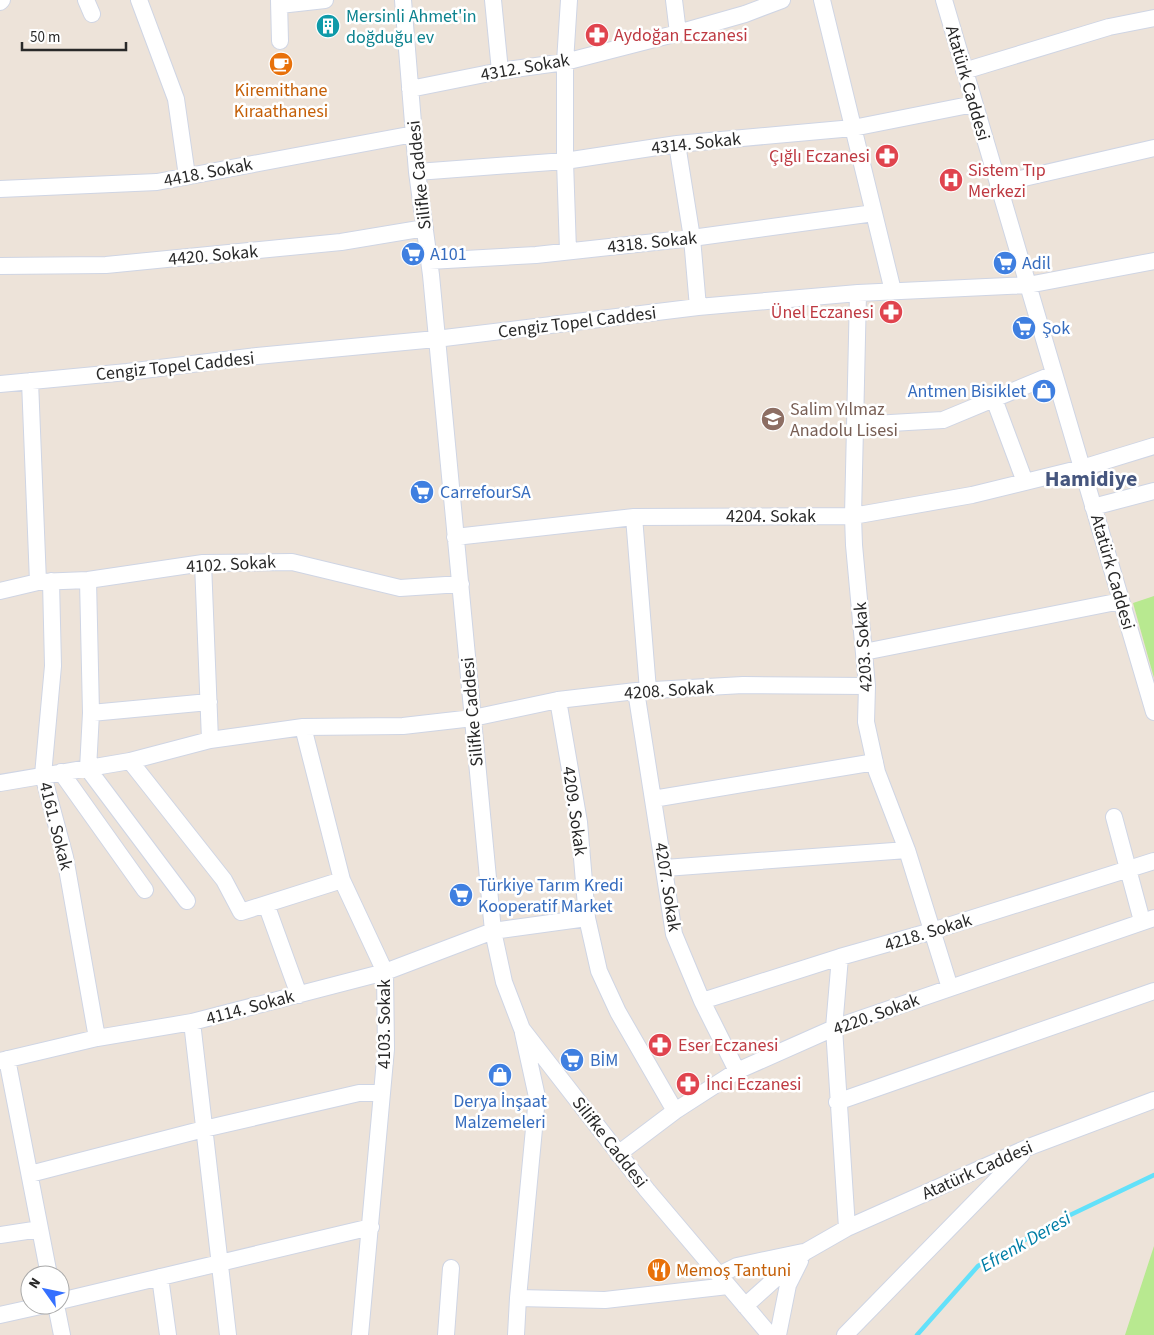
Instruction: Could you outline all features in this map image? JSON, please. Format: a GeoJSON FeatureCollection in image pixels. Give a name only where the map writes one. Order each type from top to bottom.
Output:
{"type":"FeatureCollection","features":[{"type":"Feature","properties":{"kind":"street"},"geometry":{"type":"LineString","coordinates":[[139,0],[176,100],[187,176]]}},
{"type":"Feature","properties":{"kind":"street"},"geometry":{"type":"LineString","coordinates":[[280,41],[280,3],[325,0]]}},
{"type":"Feature","properties":{"kind":"street","name":"Silifke Caddesi"},"geometry":{"type":"LineString","coordinates":[[403,0],[417,172],[429,261],[493,931],[504,982],[522,1029],[647,1190],[770,1334]]}},
{"type":"Feature","properties":{"kind":"street"},"geometry":{"type":"LineString","coordinates":[[493,0],[500,71]]}},
{"type":"Feature","properties":{"kind":"street"},"geometry":{"type":"LineString","coordinates":[[568,251],[564,62],[569,0]]}},
{"type":"Feature","properties":{"kind":"street"},"geometry":{"type":"LineString","coordinates":[[674,0],[678,33]]}},
{"type":"Feature","properties":{"kind":"street","name":"4312. Sokak"},"geometry":{"type":"LineString","coordinates":[[410,89],[500,71],[564,62],[678,33],[743,7],[782,0]]}},
{"type":"Feature","properties":{"kind":"street"},"geometry":{"type":"LineString","coordinates":[[822,0],[893,291]]}},
{"type":"Feature","properties":{"kind":"street","name":"Atatürk Caddesi"},"geometry":{"type":"LineString","coordinates":[[944,0],[1154,712]]}},
{"type":"Feature","properties":{"kind":"street"},"geometry":{"type":"LineString","coordinates":[[964,71],[1109,27],[1154,18]]}},
{"type":"Feature","properties":{"kind":"street","name":"4314. Sokak"},"geometry":{"type":"LineString","coordinates":[[417,172],[565,161],[677,144],[853,128],[974,104]]}},
{"type":"Feature","properties":{"kind":"street","name":"4418. Sokak"},"geometry":{"type":"LineString","coordinates":[[0,189],[157,182],[414,134]]}},
{"type":"Feature","properties":{"kind":"street"},"geometry":{"type":"LineString","coordinates":[[677,144],[692,238],[698,307]]}},
{"type":"Feature","properties":{"kind":"street"},"geometry":{"type":"LineString","coordinates":[[998,184],[1154,148]]}},
{"type":"Feature","properties":{"kind":"street","name":"4318. Sokak"},"geometry":{"type":"LineString","coordinates":[[429,261],[568,251],[692,238],[874,213]]}},
{"type":"Feature","properties":{"kind":"street","name":"4420. Sokak"},"geometry":{"type":"LineString","coordinates":[[0,266],[106,265],[341,242],[425,228]]}},
{"type":"Feature","properties":{"kind":"street","name":"Cengiz Topel Caddesi"},"geometry":{"type":"LineString","coordinates":[[0,384],[436,338],[698,307],[858,293],[1028,284],[1154,261]]}},
{"type":"Feature","properties":{"kind":"street","name":"4203. Sokak"},"geometry":{"type":"LineString","coordinates":[[858,293],[853,516],[867,686],[866,722],[875,762],[907,850],[950,988]]}},
{"type":"Feature","properties":{"kind":"street"},"geometry":{"type":"LineString","coordinates":[[856,425],[943,420],[1054,374]]}},
{"type":"Feature","properties":{"kind":"street","name":"4161. Sokak"},"geometry":{"type":"LineString","coordinates":[[30,381],[53,666],[42,775],[65,857],[97,1038]]}},
{"type":"Feature","properties":{"kind":"street"},"geometry":{"type":"LineString","coordinates":[[994,399],[1025,482]]}},
{"type":"Feature","properties":{"kind":"street","name":"4204. Sokak"},"geometry":{"type":"LineString","coordinates":[[456,537],[634,517],[853,516],[919,505],[1025,482],[1082,468],[1154,446]]}},
{"type":"Feature","properties":{"kind":"street"},"geometry":{"type":"LineString","coordinates":[[1093,507],[1154,492]]}},
{"type":"Feature","properties":{"kind":"street","name":"4207. Sokak"},"geometry":{"type":"LineString","coordinates":[[634,517],[642,691],[653,800],[674,934],[702,1001],[737,1071]]}},
{"type":"Feature","properties":{"kind":"street","name":"4102. Sokak"},"geometry":{"type":"LineString","coordinates":[[0,591],[45,582],[88,580],[203,563],[292,562],[400,588],[461,584]]}},
{"type":"Feature","properties":{"kind":"street"},"geometry":{"type":"LineString","coordinates":[[203,563],[210,740]]}},
{"type":"Feature","properties":{"kind":"street"},"geometry":{"type":"LineString","coordinates":[[88,580],[91,713],[88,768],[188,902]]}},
{"type":"Feature","properties":{"kind":"street"},"geometry":{"type":"LineString","coordinates":[[864,652],[1121,602]]}},
{"type":"Feature","properties":{"kind":"street","name":"4208. Sokak"},"geometry":{"type":"LineString","coordinates":[[0,783],[130,761],[210,740],[303,727],[403,726],[473,718],[558,700],[642,691],[743,685],[867,686]]}},
{"type":"Feature","properties":{"kind":"street","name":"4209. Sokak"},"geometry":{"type":"LineString","coordinates":[[558,700],[579,822],[586,918],[599,971],[618,1012],[675,1111]]}},
{"type":"Feature","properties":{"kind":"street"},"geometry":{"type":"LineString","coordinates":[[91,713],[209,702]]}},
{"type":"Feature","properties":{"kind":"street","name":"4103. Sokak"},"geometry":{"type":"LineString","coordinates":[[303,727],[342,880],[385,972],[386,1049],[360,1335]]}},
{"type":"Feature","properties":{"kind":"street"},"geometry":{"type":"LineString","coordinates":[[130,761],[224,880],[241,912],[342,880]]}},
{"type":"Feature","properties":{"kind":"street"},"geometry":{"type":"LineString","coordinates":[[653,800],[875,762]]}},
{"type":"Feature","properties":{"kind":"street"},"geometry":{"type":"LineString","coordinates":[[61,772],[145,890]]}},
{"type":"Feature","properties":{"kind":"street"},"geometry":{"type":"LineString","coordinates":[[1114,816],[1128,869],[1148,919]]}},
{"type":"Feature","properties":{"kind":"street"},"geometry":{"type":"LineString","coordinates":[[665,868],[907,850]]}},
{"type":"Feature","properties":{"kind":"street","name":"4218. Sokak"},"geometry":{"type":"LineString","coordinates":[[702,1001],[1154,861]]}},
{"type":"Feature","properties":{"kind":"street"},"geometry":{"type":"LineString","coordinates":[[266,904],[299,994]]}},
{"type":"Feature","properties":{"kind":"street","name":"4114. Sokak"},"geometry":{"type":"LineString","coordinates":[[4,1060],[97,1038],[192,1022],[385,972],[493,931],[586,918]]}},
{"type":"Feature","properties":{"kind":"street","name":"4220. Sokak"},"geometry":{"type":"LineString","coordinates":[[618,1154],[675,1111],[737,1071],[834,1028],[1148,919]]}},
{"type":"Feature","properties":{"kind":"street"},"geometry":{"type":"LineString","coordinates":[[840,957],[834,1028],[847,1228]]}},
{"type":"Feature","properties":{"kind":"street"},"geometry":{"type":"LineString","coordinates":[[838,1102],[1154,991]]}},
{"type":"Feature","properties":{"kind":"street"},"geometry":{"type":"LineString","coordinates":[[192,1022],[228,1335]]}},
{"type":"Feature","properties":{"kind":"street"},"geometry":{"type":"LineString","coordinates":[[516,1335],[537,1097],[522,1029]]}},
{"type":"Feature","properties":{"kind":"street"},"geometry":{"type":"LineString","coordinates":[[4,1060],[30,1174],[48,1265]]}},
{"type":"Feature","properties":{"kind":"street"},"geometry":{"type":"LineString","coordinates":[[30,1174],[204,1129],[359,1093],[382,1093]]}},
{"type":"Feature","properties":{"kind":"street","name":"Atatürk Caddesi"},"geometry":{"type":"LineString","coordinates":[[745,1306],[805,1252],[847,1228],[1029,1147],[1154,1100]]}},
{"type":"Feature","properties":{"kind":"street"},"geometry":{"type":"LineString","coordinates":[[845,1335],[1029,1147]]}},
{"type":"Feature","properties":{"kind":"street"},"geometry":{"type":"LineString","coordinates":[[70,1300],[371,1227]]}},
{"type":"Feature","properties":{"kind":"street"},"geometry":{"type":"LineString","coordinates":[[0,1235],[40,1229]]}},
{"type":"Feature","properties":{"kind":"street"},"geometry":{"type":"LineString","coordinates":[[770,1334],[788,1285],[805,1252]]}},
{"type":"Feature","properties":{"kind":"street","name":"Atatürk Caddesi"},"geometry":{"type":"LineString","coordinates":[[518,1298],[605,1300],[723,1281],[737,1266],[805,1252]]}},
{"type":"Feature","properties":{"kind":"street"},"geometry":{"type":"LineString","coordinates":[[446,1335],[452,1268]]}},
{"type":"Feature","properties":{"kind":"street"},"geometry":{"type":"LineString","coordinates":[[160,1277],[168,1335]]}},
{"type":"Feature","properties":{"kind":"street"},"geometry":{"type":"LineString","coordinates":[[0,1315],[20,1311]]}},
{"type":"Feature","properties":{"kind":"street"},"geometry":{"type":"LineString","coordinates":[[58,1315],[62,1335]]}},
{"type":"Feature","properties":{"kind":"green space"},"geometry":{"type":"Polygon","coordinates":[[[1154,596],[1154,678],[1133,603],[1154,596]]]}},
{"type":"Feature","properties":{"kind":"green space"},"geometry":{"type":"Polygon","coordinates":[[[1154,1246],[1154,1335],[1125,1335],[1154,1246]]]}},
{"type":"Feature","properties":{"kind":"waterway","name":"Efrenk Deresi"},"geometry":{"type":"LineString","coordinates":[[917,1335],[978,1266],[1066,1217],[1154,1175]]}},
{"type":"Feature","properties":{"kind":"place","name":"Mersinli Ahmet'in doğduğu ev"},"geometry":{"type":"Point","coordinates":[328,26]}},
{"type":"Feature","properties":{"kind":"place","name":"Aydoğan Eczanesi"},"geometry":{"type":"Point","coordinates":[597,35]}},
{"type":"Feature","properties":{"kind":"place","name":"Kiremithane Kıraathanesi"},"geometry":{"type":"Point","coordinates":[281,64]}},
{"type":"Feature","properties":{"kind":"place","name":"Çığlı Eczanesi"},"geometry":{"type":"Point","coordinates":[887,156]}},
{"type":"Feature","properties":{"kind":"place","name":"Sistem Tıp Merkezi"},"geometry":{"type":"Point","coordinates":[951,180]}},
{"type":"Feature","properties":{"kind":"place","name":"A101"},"geometry":{"type":"Point","coordinates":[413,254]}},
{"type":"Feature","properties":{"kind":"place","name":"Adil"},"geometry":{"type":"Point","coordinates":[1005,263]}},
{"type":"Feature","properties":{"kind":"place","name":"Ünel Eczanesi"},"geometry":{"type":"Point","coordinates":[891,312]}},
{"type":"Feature","properties":{"kind":"place","name":"Şok"},"geometry":{"type":"Point","coordinates":[1024,328]}},
{"type":"Feature","properties":{"kind":"place","name":"Antmen Bisiklet"},"geometry":{"type":"Point","coordinates":[1044,391]}},
{"type":"Feature","properties":{"kind":"place","name":"Salim Yılmaz Anadolu Lisesi"},"geometry":{"type":"Point","coordinates":[773,419]}},
{"type":"Feature","properties":{"kind":"place","name":"CarrefourSA"},"geometry":{"type":"Point","coordinates":[422,492]}},
{"type":"Feature","properties":{"kind":"place","name":"Türkiye Tarım Kredi Kooperatif Market"},"geometry":{"type":"Point","coordinates":[461,895]}},
{"type":"Feature","properties":{"kind":"place","name":"Eser Eczanesi"},"geometry":{"type":"Point","coordinates":[660,1045]}},
{"type":"Feature","properties":{"kind":"place","name":"BİM"},"geometry":{"type":"Point","coordinates":[572,1060]}},
{"type":"Feature","properties":{"kind":"place","name":"Derya İnşaat Malzemeleri"},"geometry":{"type":"Point","coordinates":[500,1075]}},
{"type":"Feature","properties":{"kind":"place","name":"İnci Eczanesi"},"geometry":{"type":"Point","coordinates":[688,1084]}},
{"type":"Feature","properties":{"kind":"place","name":"Memoş Tantuni"},"geometry":{"type":"Point","coordinates":[659,1270]}},
{"type":"Feature","properties":{"kind":"district","name":"Hamidiye"},"geometry":{"type":"Point","coordinates":[1091,478]}}]}
